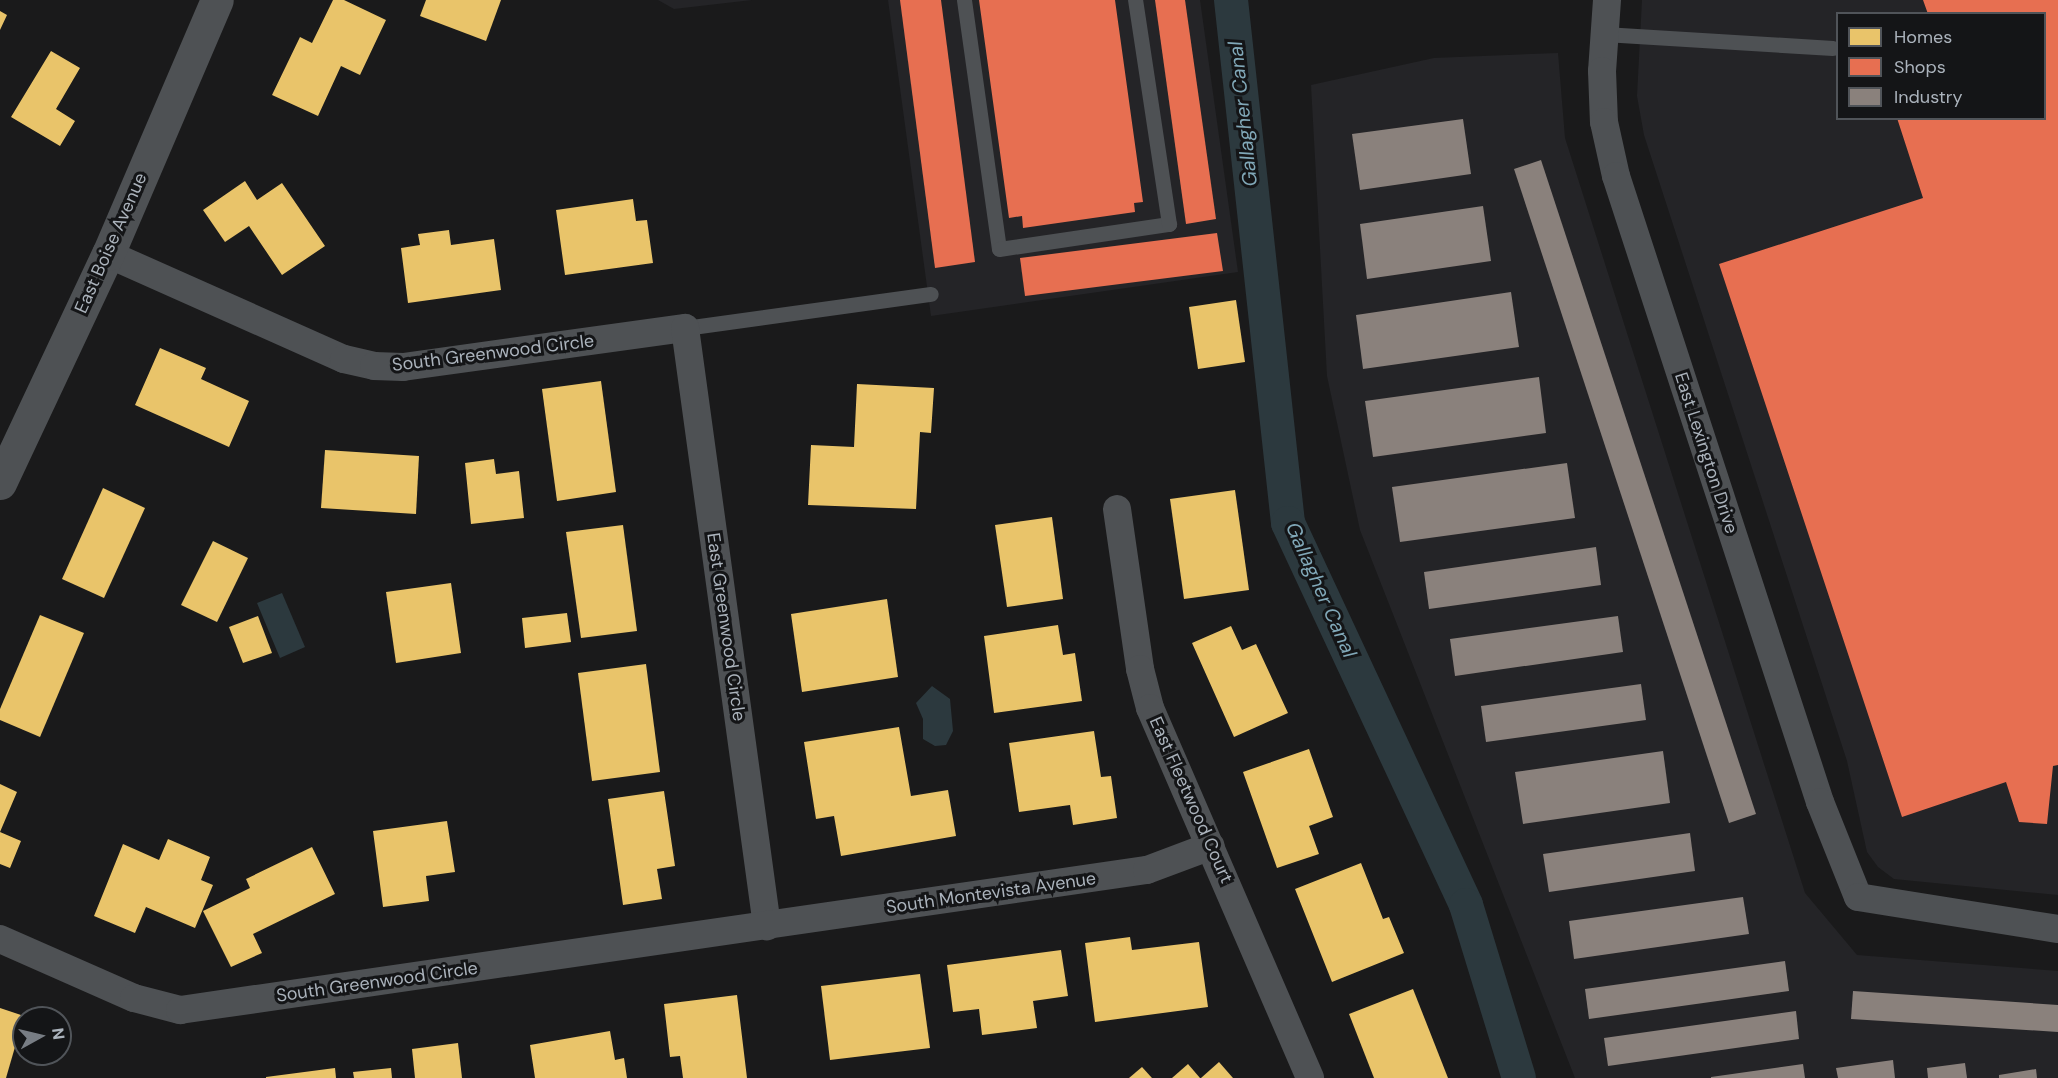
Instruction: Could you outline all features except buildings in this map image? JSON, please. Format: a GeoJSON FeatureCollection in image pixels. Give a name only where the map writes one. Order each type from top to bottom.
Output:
{"type":"FeatureCollection","features":[{"type":"Feature","properties":{"kind":"street","name":"East Boise Avenue"},"geometry":{"type":"LineString","coordinates":[[0,483],[108,254],[217,0]]}},
{"type":"Feature","properties":{"kind":"street","name":"East Lexington Drive"},"geometry":{"type":"LineString","coordinates":[[1607,0],[1604,34],[1604,122],[1616,176],[1820,802],[1858,897],[2058,929]]}},
{"type":"Feature","properties":{"kind":"street","name":"South Greenwood Circle"},"geometry":{"type":"LineString","coordinates":[[108,254],[344,359],[374,366],[403,367],[685,328]]}},
{"type":"Feature","properties":{"kind":"street","name":"East Greenwood Circle"},"geometry":{"type":"LineString","coordinates":[[685,328],[766,926]]}},
{"type":"Feature","properties":{"kind":"street","name":"East Fleetwood Court"},"geometry":{"type":"LineString","coordinates":[[1117,509],[1140,669],[1150,708],[1310,1078]]}},
{"type":"Feature","properties":{"kind":"street","name":"South Montevista Avenue"},"geometry":{"type":"LineString","coordinates":[[766,926],[1147,870],[1211,846]]}},
{"type":"Feature","properties":{"kind":"street","name":"South Greenwood Circle"},"geometry":{"type":"LineString","coordinates":[[0,939],[134,998],[180,1010],[766,926]]}},
{"type":"Feature","properties":{"kind":"lane"},"geometry":{"type":"LineString","coordinates":[[964,0],[999,249],[1169,224],[1136,0]]}},
{"type":"Feature","properties":{"kind":"lane"},"geometry":{"type":"LineString","coordinates":[[1604,34],[1833,48]]}},
{"type":"Feature","properties":{"kind":"lane"},"geometry":{"type":"LineString","coordinates":[[685,328],[931,294]]}},
{"type":"Feature","properties":{"kind":"shaded area"},"geometry":{"type":"Polygon","coordinates":[[[658,0],[752,0],[674,9],[658,0]]]}},
{"type":"Feature","properties":{"kind":"shaded area"},"geometry":{"type":"Polygon","coordinates":[[[888,0],[1200,0],[1238,272],[931,316],[888,0]]]}},
{"type":"Feature","properties":{"kind":"shaded area"},"geometry":{"type":"Polygon","coordinates":[[[1642,0],[2058,0],[2058,895],[1894,879],[1878,867],[1867,852],[1847,761],[1644,135],[1637,96],[1642,0]]]}},
{"type":"Feature","properties":{"kind":"shaded area"},"geometry":{"type":"Polygon","coordinates":[[[1558,53],[1565,138],[1805,893],[1857,955],[2058,971],[2058,1078],[1575,1078],[1360,530],[1327,376],[1311,85],[1434,58],[1558,53]]]}},
{"type":"Feature","properties":{"kind":"shaded area"},"geometry":{"type":"Polygon","coordinates":[[[282,593],[305,647],[280,658],[257,603],[282,593]]]}},
{"type":"Feature","properties":{"kind":"shaded area"},"geometry":{"type":"Polygon","coordinates":[[[932,686],[950,699],[953,731],[946,745],[935,746],[923,739],[923,719],[916,703],[932,686]]]}},
{"type":"Feature","properties":{"kind":"waterway","name":"Gallagher Canal"},"geometry":{"type":"LineString","coordinates":[[1231,0],[1288,523],[1466,905],[1519,1078]]}}]}
